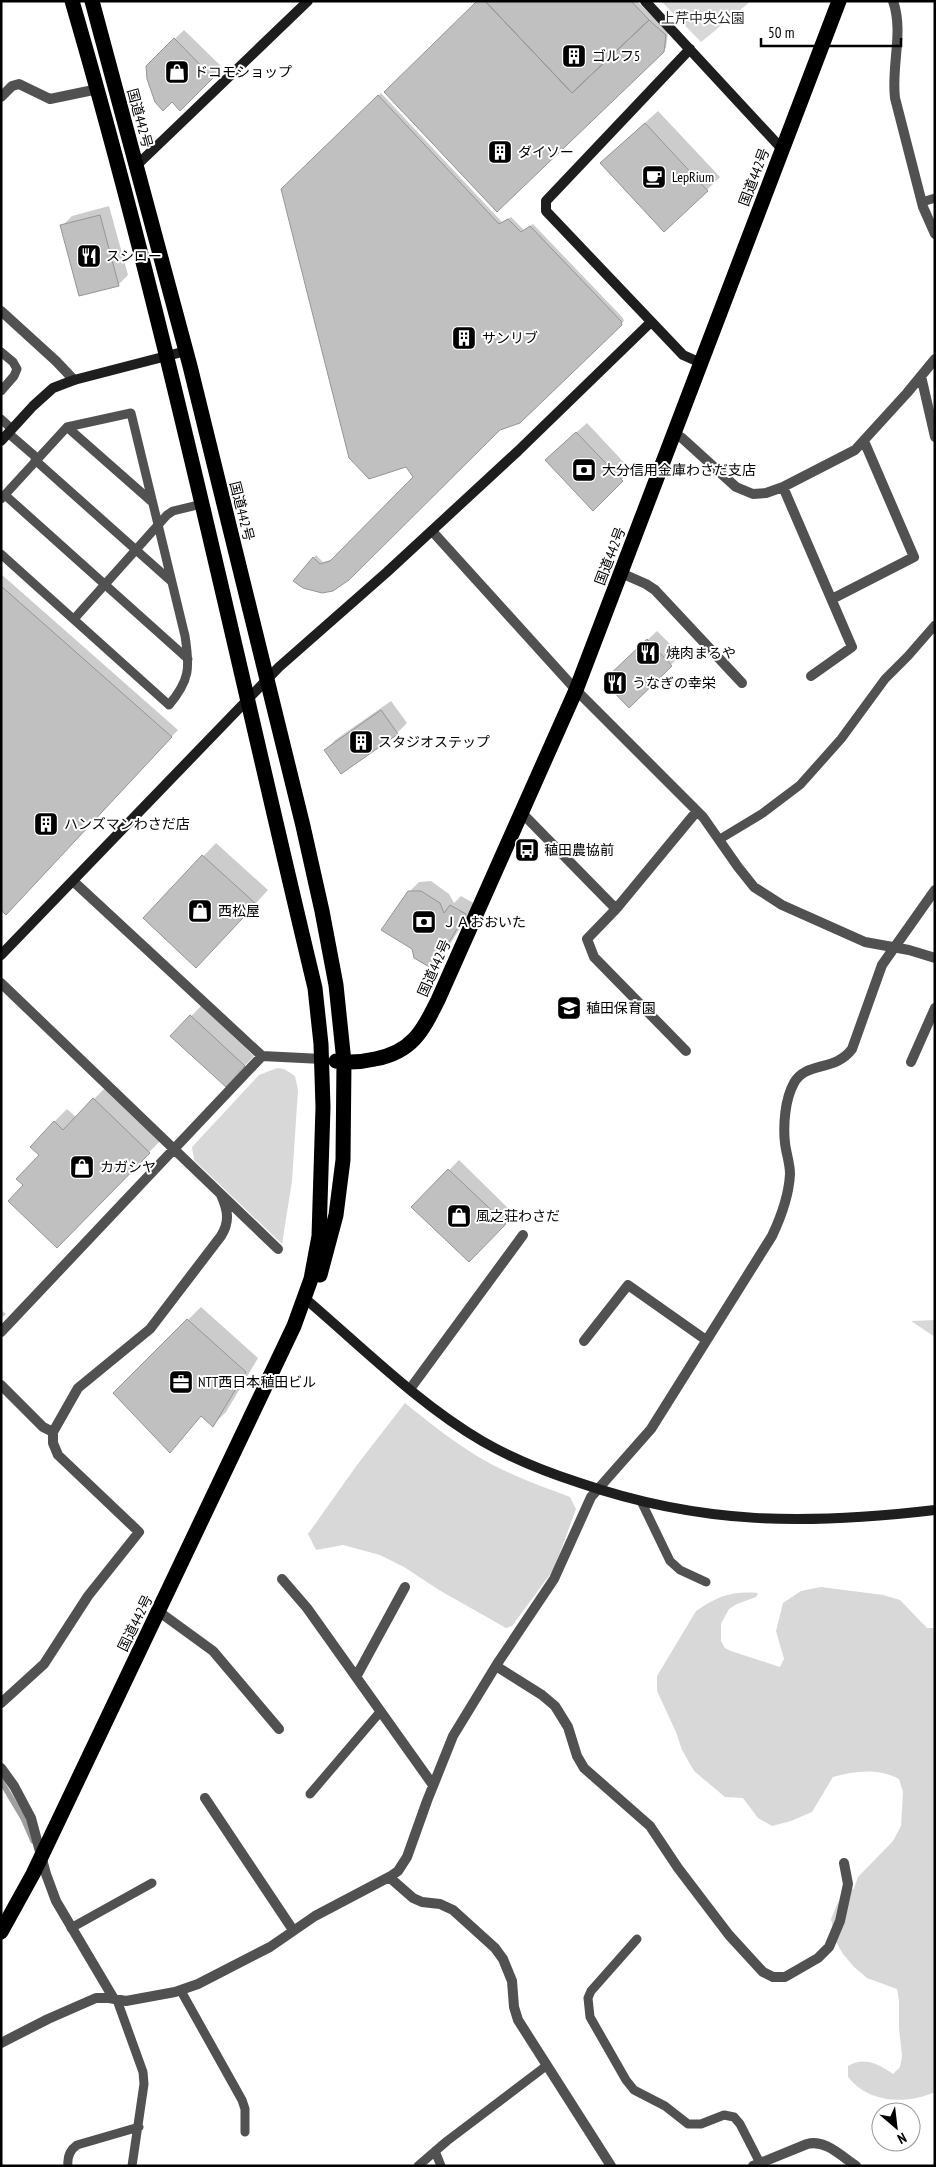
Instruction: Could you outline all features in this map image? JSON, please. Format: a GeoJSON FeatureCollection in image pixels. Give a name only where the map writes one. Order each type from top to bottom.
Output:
{"type":"FeatureCollection","features":[{"type":"Feature","properties":{"kind":"highway","name":"国道442号"},"geometry":{"type":"LineString","coordinates":[[72,1],[98,89],[167,356],[315,988],[322,1059],[323,1146],[319,1236],[311,1279],[294,1326]]}},
{"type":"Feature","properties":{"kind":"highway","name":"国道442号"},"geometry":{"type":"LineString","coordinates":[[1,1932],[42,1855],[294,1326],[308,1301],[324,1263],[336,1215],[340,1190],[344,1130],[344,1062],[336,984],[322,910],[186,351],[92,1]]}},
{"type":"Feature","properties":{"kind":"highway","name":"国道442号"},"geometry":{"type":"LineString","coordinates":[[322,1059],[344,1062],[366,1061],[394,1055],[405,1049],[424,1027],[576,690],[839,1]]}},
{"type":"Feature","properties":{"kind":"street"},"geometry":{"type":"LineString","coordinates":[[136,166],[308,1]]}},
{"type":"Feature","properties":{"kind":"street"},"geometry":{"type":"LineString","coordinates":[[645,1],[782,149]]}},
{"type":"Feature","properties":{"kind":"street"},"geometry":{"type":"LineString","coordinates":[[893,1],[897,21],[894,67],[895,98],[922,202],[935,234]]}},
{"type":"Feature","properties":{"kind":"street"},"geometry":{"type":"LineString","coordinates":[[690,48],[546,201],[546,211],[683,355],[701,364]]}},
{"type":"Feature","properties":{"kind":"street"},"geometry":{"type":"LineString","coordinates":[[1,97],[12,86],[19,84],[50,99],[98,89]]}},
{"type":"Feature","properties":{"kind":"street"},"geometry":{"type":"LineString","coordinates":[[1,311],[74,380]]}},
{"type":"Feature","properties":{"kind":"street"},"geometry":{"type":"LineString","coordinates":[[1,955],[267,679],[432,531],[651,322]]}},
{"type":"Feature","properties":{"kind":"street"},"geometry":{"type":"LineString","coordinates":[[7,434],[47,393],[74,380],[186,351]]}},
{"type":"Feature","properties":{"kind":"street"},"geometry":{"type":"LineString","coordinates":[[674,433],[744,492],[753,494],[766,493],[783,487],[848,454],[864,441],[935,359]]}},
{"type":"Feature","properties":{"kind":"street"},"geometry":{"type":"LineString","coordinates":[[921,376],[935,437]]}},
{"type":"Feature","properties":{"kind":"street"},"geometry":{"type":"LineString","coordinates":[[832,599],[914,557],[864,441]]}},
{"type":"Feature","properties":{"kind":"street"},"geometry":{"type":"LineString","coordinates":[[783,487],[852,646],[811,676]]}},
{"type":"Feature","properties":{"kind":"street"},"geometry":{"type":"LineString","coordinates":[[432,531],[576,690],[697,811],[720,839],[746,878],[767,897],[865,942],[895,947],[935,958]]}},
{"type":"Feature","properties":{"kind":"street"},"geometry":{"type":"LineString","coordinates":[[621,574],[646,584],[654,590],[742,683]]}},
{"type":"Feature","properties":{"kind":"street"},"geometry":{"type":"LineString","coordinates":[[686,1051],[594,957],[590,951],[587,939],[616,909],[697,811]]}},
{"type":"Feature","properties":{"kind":"street"},"geometry":{"type":"LineString","coordinates":[[522,813],[616,909]]}},
{"type":"Feature","properties":{"kind":"street"},"geometry":{"type":"LineString","coordinates":[[73,881],[262,1056],[322,1059]]}},
{"type":"Feature","properties":{"kind":"street"},"geometry":{"type":"LineString","coordinates":[[1,2043],[48,2019],[96,1998],[126,2001],[182,1990],[261,1953],[293,1930],[398,1871],[408,1857],[433,1785],[459,1725],[554,1579],[596,1489],[651,1429],[753,1267],[779,1222],[790,1174],[785,1143],[785,1125],[789,1094],[793,1084],[805,1071],[846,1058],[852,1049],[882,965],[935,890]]}},
{"type":"Feature","properties":{"kind":"street"},"geometry":{"type":"LineString","coordinates":[[1,982],[278,1249]]}},
{"type":"Feature","properties":{"kind":"street"},"geometry":{"type":"LineString","coordinates":[[911,1062],[935,1008]]}},
{"type":"Feature","properties":{"kind":"street"},"geometry":{"type":"LineString","coordinates":[[1,1332],[262,1056]]}},
{"type":"Feature","properties":{"kind":"street"},"geometry":{"type":"LineString","coordinates":[[1,1703],[44,1664],[88,1596],[140,1532],[58,1456],[53,1443],[53,1432],[82,1382],[133,1345],[150,1329],[221,1236],[228,1220],[226,1207],[221,1195]]}},
{"type":"Feature","properties":{"kind":"street"},"geometry":{"type":"LineString","coordinates":[[410,1389],[523,1235]]}},
{"type":"Feature","properties":{"kind":"street"},"geometry":{"type":"LineString","coordinates":[[584,1341],[628,1285],[706,1340]]}},
{"type":"Feature","properties":{"kind":"street"},"geometry":{"type":"LineString","coordinates":[[308,1301],[410,1389],[460,1427],[496,1449],[596,1489],[697,1513],[762,1520],[828,1519],[935,1510]]}},
{"type":"Feature","properties":{"kind":"street"},"geometry":{"type":"LineString","coordinates":[[1,1385],[43,1427],[53,1432]]}},
{"type":"Feature","properties":{"kind":"street"},"geometry":{"type":"LineString","coordinates":[[282,1579],[307,1608],[433,1785]]}},
{"type":"Feature","properties":{"kind":"street"},"geometry":{"type":"LineString","coordinates":[[356,1677],[404,1587]]}},
{"type":"Feature","properties":{"kind":"street"},"geometry":{"type":"LineString","coordinates":[[158,1611],[206,1645],[279,1729]]}},
{"type":"Feature","properties":{"kind":"street"},"geometry":{"type":"LineString","coordinates":[[496,1666],[542,1695],[555,1706],[568,1727],[581,1764],[650,1826],[678,1868],[729,1935],[768,1976],[785,1977],[824,1953],[840,1921],[848,1884],[844,1863]]}},
{"type":"Feature","properties":{"kind":"street"},"geometry":{"type":"LineString","coordinates":[[1,1768],[14,1786],[31,1818],[50,1888],[71,1928],[115,2000]]}},
{"type":"Feature","properties":{"kind":"street"},"geometry":{"type":"LineString","coordinates":[[205,1798],[293,1930]]}},
{"type":"Feature","properties":{"kind":"street"},"geometry":{"type":"LineString","coordinates":[[389,1877],[412,1898],[453,1910],[495,1948],[503,1959],[512,1981],[515,2014],[546,2066],[611,2166]]}},
{"type":"Feature","properties":{"kind":"street"},"geometry":{"type":"LineString","coordinates":[[757,2164],[816,2142],[825,2145],[856,2166]]}},
{"type":"Feature","properties":{"kind":"lane"},"geometry":{"type":"LineString","coordinates":[[922,202],[935,198]]}},
{"type":"Feature","properties":{"kind":"lane"},"geometry":{"type":"LineString","coordinates":[[1,352],[17,369],[14,376],[1,391]]}},
{"type":"Feature","properties":{"kind":"lane"},"geometry":{"type":"LineString","coordinates":[[1,554],[169,705],[182,689],[186,680],[188,659],[183,626],[151,502],[131,413],[67,427],[3,497],[105,584],[188,659]]}},
{"type":"Feature","properties":{"kind":"lane"},"geometry":{"type":"LineString","coordinates":[[1,420],[7,434],[172,582]]}},
{"type":"Feature","properties":{"kind":"lane"},"geometry":{"type":"LineString","coordinates":[[67,427],[151,502]]}},
{"type":"Feature","properties":{"kind":"lane"},"geometry":{"type":"LineString","coordinates":[[74,619],[158,525],[173,511],[202,504]]}},
{"type":"Feature","properties":{"kind":"lane"},"geometry":{"type":"LineString","coordinates":[[720,839],[763,813],[800,785],[841,739],[885,679],[908,656],[935,624]]}},
{"type":"Feature","properties":{"kind":"lane"},"geometry":{"type":"LineString","coordinates":[[641,1501],[670,1561],[680,1570],[706,1582]]}},
{"type":"Feature","properties":{"kind":"lane"},"geometry":{"type":"LineString","coordinates":[[310,1794],[380,1712]]}},
{"type":"Feature","properties":{"kind":"lane"},"geometry":{"type":"LineString","coordinates":[[71,1928],[152,1883]]}},
{"type":"Feature","properties":{"kind":"lane"},"geometry":{"type":"LineString","coordinates":[[637,1940],[591,1991],[588,1998],[590,2017],[626,2080],[634,2090],[665,2106],[688,2124],[701,2124],[724,2115],[734,2118],[740,2124],[757,2164]]}},
{"type":"Feature","properties":{"kind":"lane"},"geometry":{"type":"LineString","coordinates":[[182,1990],[242,2100],[245,2110],[245,2132]]}},
{"type":"Feature","properties":{"kind":"lane"},"geometry":{"type":"LineString","coordinates":[[115,2000],[142,2072],[143,2094],[132,2166]]}},
{"type":"Feature","properties":{"kind":"lane"},"geometry":{"type":"LineString","coordinates":[[418,2166],[546,2066]]}},
{"type":"Feature","properties":{"kind":"lane"},"geometry":{"type":"LineString","coordinates":[[68,2166],[67,2157],[77,2145],[139,2127]]}},
{"type":"Feature","properties":{"kind":"lane"},"geometry":{"type":"LineString","coordinates":[[435,2151],[441,2166]]}},
{"type":"Feature","properties":{"kind":"green space","name":"上芹中央公園"},"geometry":{"type":"Polygon","coordinates":[[[661,1],[751,1],[701,42],[661,1]]]}},
{"type":"Feature","properties":{"kind":"green space"},"geometry":{"type":"Polygon","coordinates":[[[277,1068],[284,1069],[295,1076],[298,1090],[292,1181],[282,1244],[194,1160],[192,1147],[259,1075],[277,1068]]]}},
{"type":"Feature","properties":{"kind":"green space"},"geometry":{"type":"Polygon","coordinates":[[[935,1320],[935,1337],[911,1321],[935,1320]]]}},
{"type":"Feature","properties":{"kind":"green space"},"geometry":{"type":"Polygon","coordinates":[[[405,1403],[457,1443],[491,1464],[520,1478],[570,1497],[576,1509],[554,1569],[512,1626],[506,1628],[439,1590],[404,1567],[380,1555],[343,1545],[316,1550],[308,1534],[357,1465],[405,1403]]]}},
{"type":"Feature","properties":{"kind":"green space"},"geometry":{"type":"Polygon","coordinates":[[[821,1587],[883,1595],[900,1600],[927,1628],[935,1628],[935,2092],[912,2099],[900,2100],[877,2097],[856,2086],[848,2077],[848,2066],[854,2063],[871,2062],[893,2074],[900,2067],[902,2056],[899,2001],[897,1989],[867,1978],[843,1954],[836,1942],[831,1919],[838,1902],[854,1888],[858,1877],[893,1841],[901,1826],[903,1792],[899,1779],[875,1772],[850,1773],[833,1777],[812,1812],[791,1821],[772,1826],[758,1818],[743,1798],[725,1797],[694,1771],[682,1750],[657,1691],[657,1676],[696,1611],[718,1598],[740,1593],[758,1593],[756,1597],[729,1609],[721,1624],[721,1641],[725,1648],[731,1651],[780,1667],[784,1659],[776,1631],[783,1603],[801,1591],[821,1587]]]}},
{"type":"Feature","properties":{"kind":"building","name":"ダイソー"},"geometry":{"type":"Polygon","coordinates":[[[477,1],[485,1],[572,93],[649,20],[666,35],[664,52],[497,212],[384,92],[477,1]]]}},
{"type":"Feature","properties":{"kind":"building","name":"ゴルフ5"},"geometry":{"type":"Polygon","coordinates":[[[485,1],[631,1],[649,20],[572,93],[485,1]]]}},
{"type":"Feature","properties":{"kind":"building","name":"ドコモショップ"},"geometry":{"type":"Polygon","coordinates":[[[174,38],[213,78],[180,111],[172,102],[163,111],[155,102],[147,79],[146,66],[174,38]]]}},
{"type":"Feature","properties":{"kind":"building","name":"サンリブ"},"geometry":{"type":"Polygon","coordinates":[[[378,95],[499,224],[508,219],[521,232],[530,226],[621,321],[622,325],[520,423],[500,430],[349,580],[333,591],[322,593],[303,588],[293,581],[313,557],[320,564],[330,561],[413,477],[406,467],[369,479],[349,458],[281,189],[378,95]]]}},
{"type":"Feature","properties":{"kind":"building","name":"LepRium"},"geometry":{"type":"Polygon","coordinates":[[[645,123],[708,191],[664,232],[600,163],[645,123]]]}},
{"type":"Feature","properties":{"kind":"building","name":"スシロー"},"geometry":{"type":"Polygon","coordinates":[[[100,215],[119,286],[79,296],[60,225],[100,215]]]}},
{"type":"Feature","properties":{"kind":"building","name":"大分信用金庫わさだ支店"},"geometry":{"type":"Polygon","coordinates":[[[576,432],[623,481],[593,511],[545,460],[576,432]]]}},
{"type":"Feature","properties":{"kind":"building","name":"ハンズマンわさだ店"},"geometry":{"type":"Polygon","coordinates":[[[1,586],[172,737],[6,915],[1,910],[1,586]]]}},
{"type":"Feature","properties":{"kind":"building"},"geometry":{"type":"Polygon","coordinates":[[[647,639],[672,666],[629,708],[603,681],[647,639]]]}},
{"type":"Feature","properties":{"kind":"building","name":"スタジオステップ"},"geometry":{"type":"Polygon","coordinates":[[[381,710],[398,734],[341,774],[324,750],[381,710]]]}},
{"type":"Feature","properties":{"kind":"building","name":"西松屋"},"geometry":{"type":"Polygon","coordinates":[[[202,855],[256,904],[196,968],[143,918],[202,855]]]}},
{"type":"Feature","properties":{"kind":"building","name":"ＪＡおおいた"},"geometry":{"type":"Polygon","coordinates":[[[408,891],[421,891],[440,903],[444,913],[450,905],[466,914],[433,969],[414,958],[412,949],[381,930],[408,891]]]}},
{"type":"Feature","properties":{"kind":"building"},"geometry":{"type":"Polygon","coordinates":[[[190,1015],[245,1066],[226,1087],[170,1036],[190,1015]]]}},
{"type":"Feature","properties":{"kind":"building","name":"カガシヤ"},"geometry":{"type":"Polygon","coordinates":[[[93,1098],[150,1153],[57,1248],[8,1201],[23,1185],[16,1179],[39,1155],[30,1147],[54,1121],[63,1130],[93,1098]]]}},
{"type":"Feature","properties":{"kind":"building","name":"風之荘わさだ"},"geometry":{"type":"Polygon","coordinates":[[[448,1169],[506,1224],[469,1262],[411,1207],[448,1169]]]}},
{"type":"Feature","properties":{"kind":"building","name":"NTT西日本稙田ビル"},"geometry":{"type":"Polygon","coordinates":[[[187,1319],[246,1372],[213,1427],[201,1416],[170,1453],[113,1393],[187,1319]]]}},
{"type":"Feature","properties":{"kind":"waterway"},"geometry":{"type":"LineString","coordinates":[[1,1781],[23,1818],[33,1841]]}},
{"type":"Feature","properties":{"kind":"place","name":"ゴルフ5"},"geometry":{"type":"Point","coordinates":[574,56]}},
{"type":"Feature","properties":{"kind":"place","name":"ドコモショップ"},"geometry":{"type":"Point","coordinates":[177,72]}},
{"type":"Feature","properties":{"kind":"place","name":"ダイソー"},"geometry":{"type":"Point","coordinates":[500,152]}},
{"type":"Feature","properties":{"kind":"place","name":"LepRium"},"geometry":{"type":"Point","coordinates":[654,177]}},
{"type":"Feature","properties":{"kind":"place","name":"スシロー"},"geometry":{"type":"Point","coordinates":[89,256]}},
{"type":"Feature","properties":{"kind":"place","name":"サンリブ"},"geometry":{"type":"Point","coordinates":[464,338]}},
{"type":"Feature","properties":{"kind":"place","name":"大分信用金庫わさだ支店"},"geometry":{"type":"Point","coordinates":[584,470]}},
{"type":"Feature","properties":{"kind":"place","name":"焼肉まるや"},"geometry":{"type":"Point","coordinates":[648,653]}},
{"type":"Feature","properties":{"kind":"place","name":"うなぎの幸栄"},"geometry":{"type":"Point","coordinates":[615,683]}},
{"type":"Feature","properties":{"kind":"place","name":"スタジオステップ"},"geometry":{"type":"Point","coordinates":[361,742]}},
{"type":"Feature","properties":{"kind":"place","name":"ハンズマンわさだ店"},"geometry":{"type":"Point","coordinates":[46,824]}},
{"type":"Feature","properties":{"kind":"place","name":"稙田農協前"},"geometry":{"type":"Point","coordinates":[527,850]}},
{"type":"Feature","properties":{"kind":"place","name":"西松屋"},"geometry":{"type":"Point","coordinates":[200,911]}},
{"type":"Feature","properties":{"kind":"place","name":"ＪＡおおいた"},"geometry":{"type":"Point","coordinates":[424,922]}},
{"type":"Feature","properties":{"kind":"place","name":"稙田保育園"},"geometry":{"type":"Point","coordinates":[569,1008]}},
{"type":"Feature","properties":{"kind":"place","name":"カガシヤ"},"geometry":{"type":"Point","coordinates":[82,1167]}},
{"type":"Feature","properties":{"kind":"place","name":"風之荘わさだ"},"geometry":{"type":"Point","coordinates":[459,1216]}},
{"type":"Feature","properties":{"kind":"place","name":"NTT西日本稙田ビル"},"geometry":{"type":"Point","coordinates":[181,1382]}}]}
